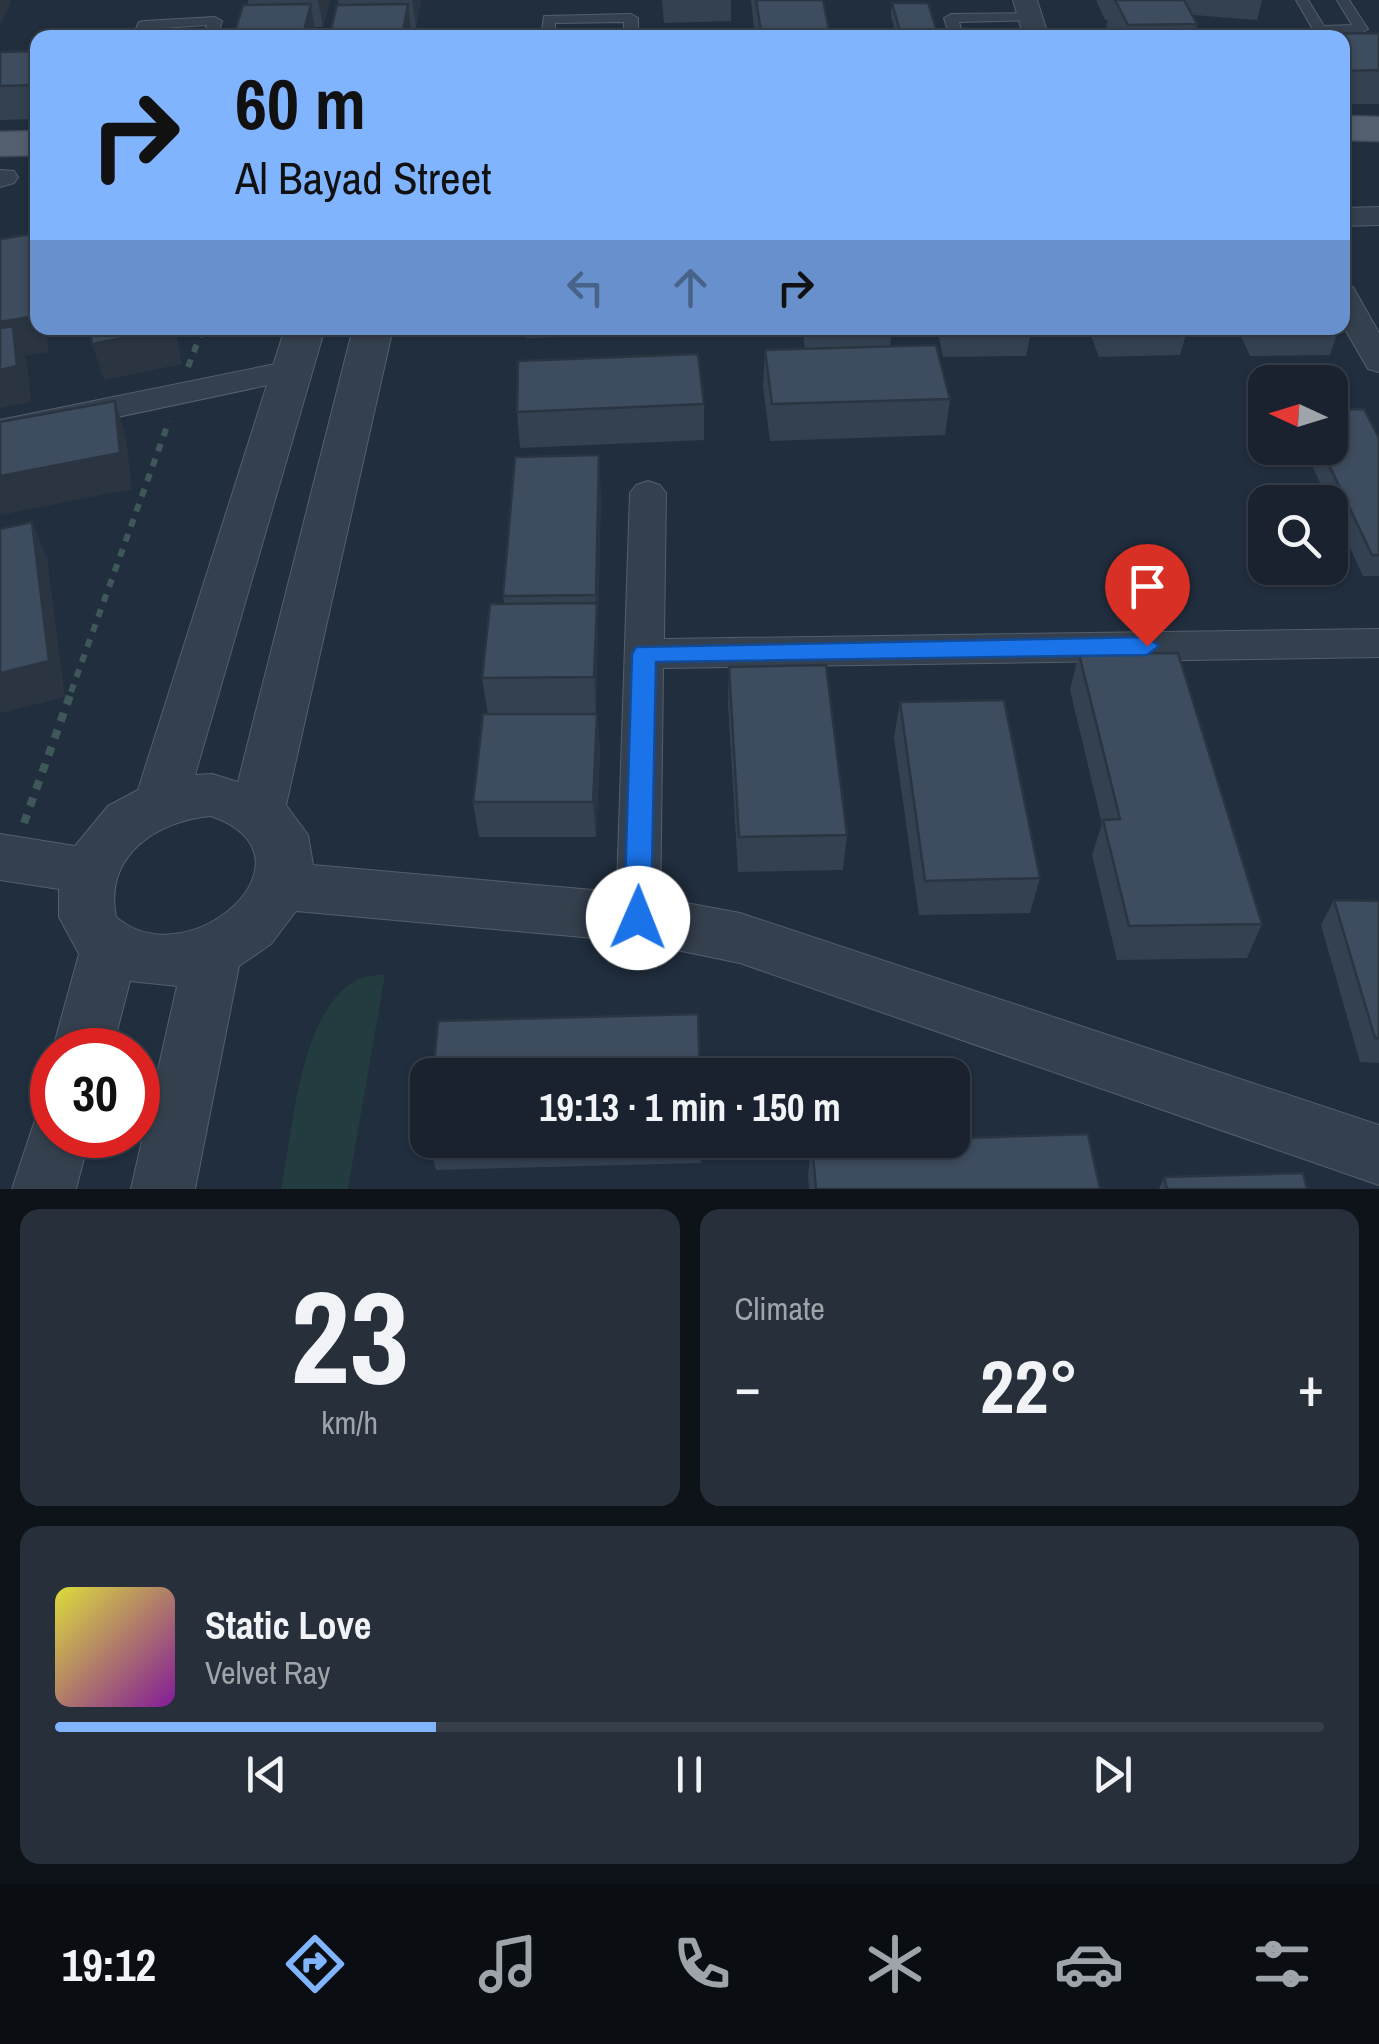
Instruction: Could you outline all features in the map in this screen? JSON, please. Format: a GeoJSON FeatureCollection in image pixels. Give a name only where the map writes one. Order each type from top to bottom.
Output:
{"type":"FeatureCollection","features":[{"type":"Feature","properties":{"kind":"main road"},"geometry":{"type":"LineString","coordinates":[[1350,128],[1379,128]]}},
{"type":"Feature","properties":{"kind":"main road"},"geometry":{"type":"LineString","coordinates":[[8,170],[30,150]]}},
{"type":"Feature","properties":{"kind":"main road"},"geometry":{"type":"LineString","coordinates":[[1350,161],[1379,161]]}},
{"type":"Feature","properties":{"kind":"street"},"geometry":{"type":"LineString","coordinates":[[1350,217],[1379,216]]}},
{"type":"Feature","properties":{"kind":"street"},"geometry":{"type":"LineString","coordinates":[[1350,309],[1379,362]]}},
{"type":"Feature","properties":{"kind":"street"},"geometry":{"type":"LineString","coordinates":[[258,808],[371,335]]}},
{"type":"Feature","properties":{"kind":"street"},"geometry":{"type":"LineString","coordinates":[[0,432],[178,394],[300,349]]}},
{"type":"Feature","properties":{"kind":"street"},"geometry":{"type":"LineString","coordinates":[[160,804],[300,349]]}},
{"type":"Feature","properties":{"kind":"street"},"geometry":{"type":"LineString","coordinates":[[638,918],[648,493]]}},
{"type":"Feature","properties":{"kind":"street"},"geometry":{"type":"LineString","coordinates":[[644,654],[1379,642]]}},
{"type":"Feature","properties":{"kind":"street"},"geometry":{"type":"LineString","coordinates":[[212,795],[258,808],[274,823],[287,863],[282,886],[267,912],[243,935],[213,952],[186,960],[157,962],[110,947],[91,926],[84,900],[88,870],[104,843],[129,820],[160,804],[212,795]]}},
{"type":"Feature","properties":{"kind":"street"},"geometry":{"type":"LineString","coordinates":[[6,858],[88,870]]}},
{"type":"Feature","properties":{"kind":"street"},"geometry":{"type":"LineString","coordinates":[[282,886],[638,918],[740,938],[1379,1155]]}},
{"type":"Feature","properties":{"kind":"street"},"geometry":{"type":"LineString","coordinates":[[88,1028],[110,947]]}},
{"type":"Feature","properties":{"kind":"street"},"geometry":{"type":"LineString","coordinates":[[164,1189],[213,952]]}},
{"type":"Feature","properties":{"kind":"street"},"geometry":{"type":"LineString","coordinates":[[44,1189],[53,1158]]}},
{"type":"Feature","properties":{"kind":"lane"},"geometry":{"type":"LineString","coordinates":[[1302,0],[1320,30],[1360,29],[1343,0]]}},
{"type":"Feature","properties":{"kind":"lane"},"geometry":{"type":"LineString","coordinates":[[548,30],[549,20],[631,18],[632,30]]}},
{"type":"Feature","properties":{"kind":"lane"},"geometry":{"type":"LineString","coordinates":[[955,30],[951,18],[1031,18]]}},
{"type":"Feature","properties":{"kind":"lane"},"geometry":{"type":"LineString","coordinates":[[141,30],[144,24],[215,21],[212,30]]}},
{"type":"Feature","properties":{"kind":"path"},"geometry":{"type":"LineString","coordinates":[[6,858],[200,335]]}},
{"type":"Feature","properties":{"kind":"green space"},"geometry":{"type":"Polygon","coordinates":[[[385,974],[348,1189],[281,1189],[302,1075],[322,1019],[336,997],[355,981],[385,974]]]}},
{"type":"Feature","properties":{"kind":"building"},"geometry":{"type":"Polygon","coordinates":[[[756,0],[823,0],[829,30],[761,30],[756,0]]]}},
{"type":"Feature","properties":{"kind":"building"},"geometry":{"type":"Polygon","coordinates":[[[1115,0],[1184,0],[1197,24],[1128,25],[1115,0]]]}},
{"type":"Feature","properties":{"kind":"building"},"geometry":{"type":"Polygon","coordinates":[[[892,3],[928,3],[936,30],[900,30],[892,3]]]}},
{"type":"Feature","properties":{"kind":"building"},"geometry":{"type":"Polygon","coordinates":[[[311,4],[304,30],[235,30],[243,5],[311,4]]]}},
{"type":"Feature","properties":{"kind":"building"},"geometry":{"type":"Polygon","coordinates":[[[408,4],[403,30],[331,30],[337,5],[408,4]]]}},
{"type":"Feature","properties":{"kind":"building"},"geometry":{"type":"Polygon","coordinates":[[[1350,33],[1379,33],[1379,70],[1350,71],[1350,33]]]}},
{"type":"Feature","properties":{"kind":"building"},"geometry":{"type":"Polygon","coordinates":[[[30,51],[30,85],[0,86],[0,52],[30,51]]]}},
{"type":"Feature","properties":{"kind":"building"},"geometry":{"type":"Polygon","coordinates":[[[30,234],[30,317],[0,322],[0,239],[30,234]]]}},
{"type":"Feature","properties":{"kind":"building"},"geometry":{"type":"Polygon","coordinates":[[[13,326],[17,366],[0,370],[0,328],[13,326]]]}},
{"type":"Feature","properties":{"kind":"building"},"geometry":{"type":"Polygon","coordinates":[[[91,335],[137,335],[92,344],[91,335]]]}},
{"type":"Feature","properties":{"kind":"building"},"geometry":{"type":"Polygon","coordinates":[[[936,345],[950,399],[772,404],[765,350],[936,345]]]}},
{"type":"Feature","properties":{"kind":"building"},"geometry":{"type":"Polygon","coordinates":[[[698,354],[704,404],[517,412],[518,361],[698,354]]]}},
{"type":"Feature","properties":{"kind":"building"},"geometry":{"type":"Polygon","coordinates":[[[115,401],[120,453],[0,476],[0,422],[115,401]]]}},
{"type":"Feature","properties":{"kind":"building"},"geometry":{"type":"Polygon","coordinates":[[[1348,409],[1364,409],[1379,438],[1379,555],[1372,555],[1348,505],[1348,485],[1339,485],[1329,465],[1348,465],[1348,409]]]}},
{"type":"Feature","properties":{"kind":"building"},"geometry":{"type":"Polygon","coordinates":[[[599,455],[596,595],[503,596],[515,457],[599,455]]]}},
{"type":"Feature","properties":{"kind":"building"},"geometry":{"type":"Polygon","coordinates":[[[32,522],[49,661],[0,673],[0,529],[32,522]]]}},
{"type":"Feature","properties":{"kind":"building"},"geometry":{"type":"Polygon","coordinates":[[[597,603],[594,677],[482,678],[490,604],[597,603]]]}},
{"type":"Feature","properties":{"kind":"building"},"geometry":{"type":"Polygon","coordinates":[[[1178,653],[1262,924],[1129,926],[1103,820],[1120,819],[1079,654],[1178,653]]]}},
{"type":"Feature","properties":{"kind":"building"},"geometry":{"type":"Polygon","coordinates":[[[826,665],[847,835],[739,837],[729,667],[826,665]]]}},
{"type":"Feature","properties":{"kind":"building"},"geometry":{"type":"Polygon","coordinates":[[[1004,700],[1040,878],[925,881],[900,702],[1004,700]]]}},
{"type":"Feature","properties":{"kind":"building"},"geometry":{"type":"Polygon","coordinates":[[[483,714],[597,714],[593,802],[473,802],[483,714]]]}},
{"type":"Feature","properties":{"kind":"building"},"geometry":{"type":"Polygon","coordinates":[[[1334,900],[1379,901],[1379,1038],[1375,1038],[1334,900]]]}},
{"type":"Feature","properties":{"kind":"building"},"geometry":{"type":"Polygon","coordinates":[[[698,1014],[699,1058],[435,1058],[438,1021],[698,1014]]]}},
{"type":"Feature","properties":{"kind":"building"},"geometry":{"type":"Polygon","coordinates":[[[1088,1134],[1100,1189],[816,1189],[813,1158],[970,1158],[970,1138],[1088,1134]]]}},
{"type":"Feature","properties":{"kind":"building"},"geometry":{"type":"Polygon","coordinates":[[[1303,1173],[1307,1189],[1167,1189],[1164,1177],[1303,1173]]]}},
{"type":"Feature","properties":{"kind":"route"},"geometry":{"type":"LineString","coordinates":[[638,918],[644,654],[1147,646]]}}]}
